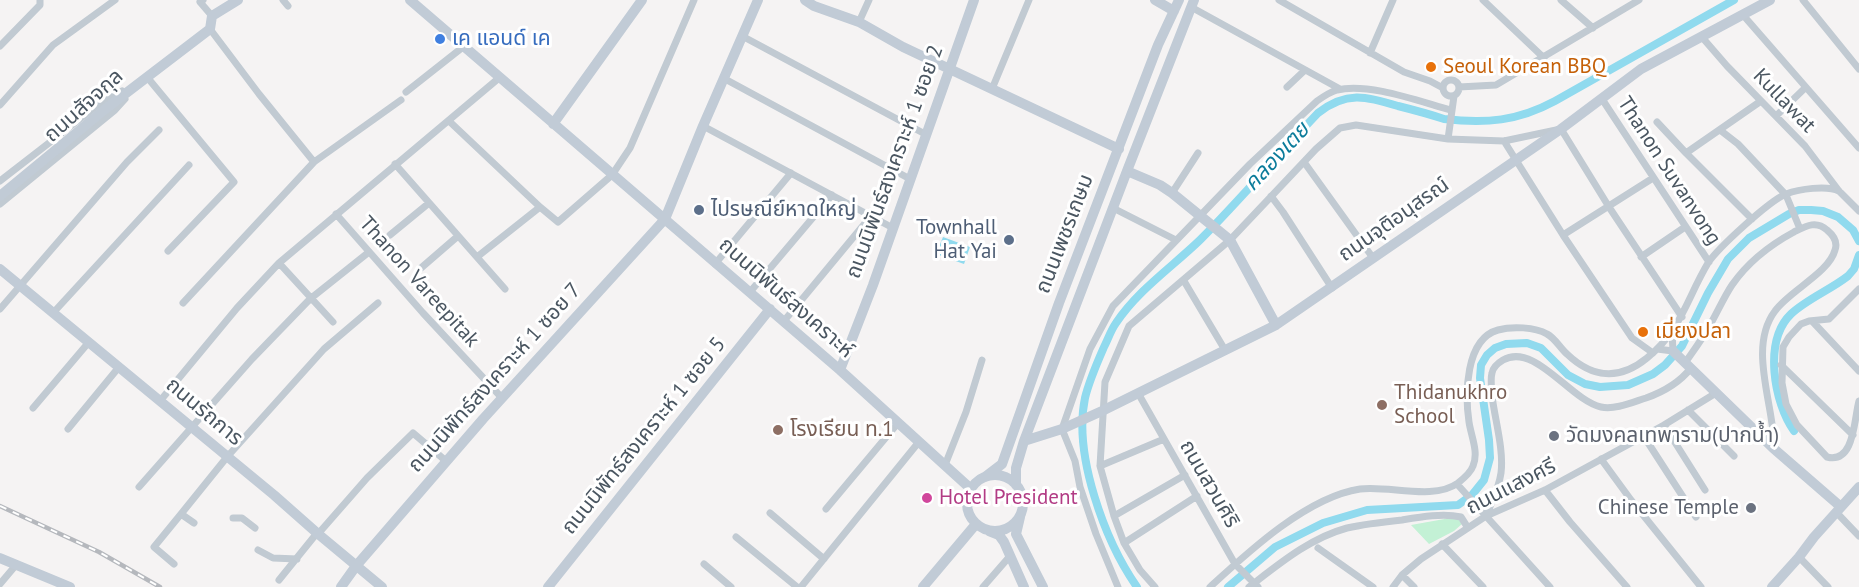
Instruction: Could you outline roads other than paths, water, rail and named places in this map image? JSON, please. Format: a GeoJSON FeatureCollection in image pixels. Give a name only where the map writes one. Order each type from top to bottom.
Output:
{"type":"FeatureCollection","features":[{"type":"Feature","properties":{"kind":"street"},"geometry":{"type":"LineString","coordinates":[[0,46],[40,5],[40,0]]}},
{"type":"Feature","properties":{"kind":"street"},"geometry":{"type":"LineString","coordinates":[[0,105],[53,45],[115,0]]}},
{"type":"Feature","properties":{"kind":"street"},"geometry":{"type":"LineString","coordinates":[[203,0],[200,2],[212,16],[210,29],[314,162]]}},
{"type":"Feature","properties":{"kind":"street"},"geometry":{"type":"LineString","coordinates":[[212,16],[238,0]]}},
{"type":"Feature","properties":{"kind":"street","name":"ถนนนิพันธ์สงเคราะห์"},"geometry":{"type":"LineString","coordinates":[[410,0],[784,321],[971,489]]}},
{"type":"Feature","properties":{"kind":"street"},"geometry":{"type":"LineString","coordinates":[[553,124],[642,0]]}},
{"type":"Feature","properties":{"kind":"street"},"geometry":{"type":"LineString","coordinates":[[448,121],[558,222],[612,175],[630,148],[694,0]]}},
{"type":"Feature","properties":{"kind":"street"},"geometry":{"type":"LineString","coordinates":[[665,219],[758,0]]}},
{"type":"Feature","properties":{"kind":"street"},"geometry":{"type":"LineString","coordinates":[[859,22],[869,0]]}},
{"type":"Feature","properties":{"kind":"street","name":"ถนนนิพันธ์สงเคราะห์ 1 ซอย 2"},"geometry":{"type":"LineString","coordinates":[[840,370],[974,0]]}},
{"type":"Feature","properties":{"kind":"street"},"geometry":{"type":"LineString","coordinates":[[992,89],[1029,0]]}},
{"type":"Feature","properties":{"kind":"street"},"geometry":{"type":"LineString","coordinates":[[1155,0],[1177,5]]}},
{"type":"Feature","properties":{"kind":"street"},"geometry":{"type":"LineString","coordinates":[[1279,0],[1294,4],[1404,72],[1458,93],[1458,85]]}},
{"type":"Feature","properties":{"kind":"street"},"geometry":{"type":"LineString","coordinates":[[1370,53],[1393,0]]}},
{"type":"Feature","properties":{"kind":"street"},"geometry":{"type":"LineString","coordinates":[[1483,0],[1544,58]]}},
{"type":"Feature","properties":{"kind":"street"},"geometry":{"type":"LineString","coordinates":[[1561,0],[1593,28]]}},
{"type":"Feature","properties":{"kind":"street"},"geometry":{"type":"LineString","coordinates":[[1448,136],[1451,110],[1448,90],[1452,80],[1458,85],[1496,85],[1637,0]]}},
{"type":"Feature","properties":{"kind":"street","name":"ถนนจุติอนุสรณ์"},"geometry":{"type":"LineString","coordinates":[[1024,441],[1062,429],[1102,411],[1276,325],[1516,161],[1641,69],[1770,0]]}},
{"type":"Feature","properties":{"kind":"street"},"geometry":{"type":"LineString","coordinates":[[1803,0],[1859,69]]}},
{"type":"Feature","properties":{"kind":"street"},"geometry":{"type":"LineString","coordinates":[[812,2],[859,22],[903,46],[1119,149]]}},
{"type":"Feature","properties":{"kind":"street"},"geometry":{"type":"LineString","coordinates":[[1193,3],[1340,89]]}},
{"type":"Feature","properties":{"kind":"street","name":"ถนนเพชรเกษม"},"geometry":{"type":"LineString","coordinates":[[1016,485],[1016,468],[1024,441],[1193,3]]}},
{"type":"Feature","properties":{"kind":"street","name":"ถนนเพชรเกษม"},"geometry":{"type":"LineString","coordinates":[[985,477],[1002,464],[1059,303],[1158,45],[1177,5]]}},
{"type":"Feature","properties":{"kind":"street"},"geometry":{"type":"LineString","coordinates":[[1743,15],[1859,148]]}},
{"type":"Feature","properties":{"kind":"street","name":"ถนนสัจจกุล"},"geometry":{"type":"LineString","coordinates":[[0,196],[104,110],[210,29]]}},
{"type":"Feature","properties":{"kind":"street"},"geometry":{"type":"LineString","coordinates":[[742,36],[925,134]]}},
{"type":"Feature","properties":{"kind":"street","name":"Kullawat"},"geometry":{"type":"LineString","coordinates":[[1701,36],[1805,146],[1839,191],[1859,211]]}},
{"type":"Feature","properties":{"kind":"street"},"geometry":{"type":"LineString","coordinates":[[1158,45],[1173,51]]}},
{"type":"Feature","properties":{"kind":"street"},"geometry":{"type":"LineString","coordinates":[[406,93],[463,47]]}},
{"type":"Feature","properties":{"kind":"street"},"geometry":{"type":"LineString","coordinates":[[1287,87],[1305,69]]}},
{"type":"Feature","properties":{"kind":"street"},"geometry":{"type":"LineString","coordinates":[[160,401],[237,308],[279,262],[500,78]]}},
{"type":"Feature","properties":{"kind":"street"},"geometry":{"type":"LineString","coordinates":[[144,79],[234,182],[168,251]]}},
{"type":"Feature","properties":{"kind":"street","name":"ถนนสัจจกุล"},"geometry":{"type":"LineString","coordinates":[[0,181],[98,105],[144,79]]}},
{"type":"Feature","properties":{"kind":"street","name":"ถนนสัจจกุล"},"geometry":{"type":"LineString","coordinates":[[0,204],[115,110],[144,79]]}},
{"type":"Feature","properties":{"kind":"street"},"geometry":{"type":"LineString","coordinates":[[725,79],[910,178]]}},
{"type":"Feature","properties":{"kind":"street"},"geometry":{"type":"LineString","coordinates":[[1776,116],[1805,88]]}},
{"type":"Feature","properties":{"kind":"street"},"geometry":{"type":"LineString","coordinates":[[1118,587],[1096,534],[1080,487],[1075,461],[1062,429],[1090,349],[1113,306],[1199,214],[1250,164],[1329,93],[1340,89],[1376,90],[1451,110]]}},
{"type":"Feature","properties":{"kind":"street","name":"Thanon Suvanvong"},"geometry":{"type":"LineString","coordinates":[[1602,99],[1709,262]]}},
{"type":"Feature","properties":{"kind":"street"},"geometry":{"type":"LineString","coordinates":[[183,303],[314,162],[401,100]]}},
{"type":"Feature","properties":{"kind":"street"},"geometry":{"type":"LineString","coordinates":[[1686,153],[1761,101]]}},
{"type":"Feature","properties":{"kind":"street"},"geometry":{"type":"LineString","coordinates":[[1658,122],[1752,219]]}},
{"type":"Feature","properties":{"kind":"street"},"geometry":{"type":"LineString","coordinates":[[1155,587],[1140,570],[1124,543],[1100,466],[1105,382],[1129,326],[1230,240],[1336,131],[1350,125],[1504,141],[1561,129],[1641,257],[1682,317]]}},
{"type":"Feature","properties":{"kind":"street"},"geometry":{"type":"LineString","coordinates":[[703,126],[893,228]]}},
{"type":"Feature","properties":{"kind":"street"},"geometry":{"type":"LineString","coordinates":[[0,309],[128,162],[159,130]]}},
{"type":"Feature","properties":{"kind":"street"},"geometry":{"type":"LineString","coordinates":[[1720,130],[1738,144],[1786,195],[1799,225]]}},
{"type":"Feature","properties":{"kind":"street"},"geometry":{"type":"LineString","coordinates":[[1504,141],[1632,338],[1655,351],[1673,351],[1838,510],[1859,536]]}},
{"type":"Feature","properties":{"kind":"street"},"geometry":{"type":"LineString","coordinates":[[1172,193],[1198,153]]}},
{"type":"Feature","properties":{"kind":"street"},"geometry":{"type":"LineString","coordinates":[[1305,162],[1373,258]]}},
{"type":"Feature","properties":{"kind":"street"},"geometry":{"type":"LineString","coordinates":[[394,164],[505,289]]}},
{"type":"Feature","properties":{"kind":"street"},"geometry":{"type":"LineString","coordinates":[[53,313],[189,165]]}},
{"type":"Feature","properties":{"kind":"street"},"geometry":{"type":"LineString","coordinates":[[1127,171],[1160,185],[1172,193],[1230,240],[1276,325]]}},
{"type":"Feature","properties":{"kind":"street"},"geometry":{"type":"LineString","coordinates":[[715,264],[791,173]]}},
{"type":"Feature","properties":{"kind":"street"},"geometry":{"type":"LineString","coordinates":[[1563,235],[1653,178]]}},
{"type":"Feature","properties":{"kind":"street"},"geometry":{"type":"LineString","coordinates":[[1210,587],[1257,544],[1332,496],[1361,489],[1439,491],[1460,487],[1473,466],[1475,458],[1468,419],[1467,380],[1478,345],[1485,336],[1496,330],[1507,328],[1524,328],[1544,333],[1580,365],[1606,374],[1624,371],[1655,351],[1672,332],[1682,317],[1709,262],[1752,219],[1786,195],[1823,188],[1839,191]]}},
{"type":"Feature","properties":{"kind":"street"},"geometry":{"type":"LineString","coordinates":[[750,292],[832,195]]}},
{"type":"Feature","properties":{"kind":"street"},"geometry":{"type":"LineString","coordinates":[[1271,196],[1332,288]]}},
{"type":"Feature","properties":{"kind":"street"},"geometry":{"type":"LineString","coordinates":[[390,235],[429,203]]}},
{"type":"Feature","properties":{"kind":"street"},"geometry":{"type":"LineString","coordinates":[[477,257],[540,207]]}},
{"type":"Feature","properties":{"kind":"street"},"geometry":{"type":"LineString","coordinates":[[1113,208],[1176,240]]}},
{"type":"Feature","properties":{"kind":"street","name":"Thanon Vareepitak"},"geometry":{"type":"LineString","coordinates":[[336,214],[423,314],[502,398]]}},
{"type":"Feature","properties":{"kind":"street"},"geometry":{"type":"LineString","coordinates":[[784,321],[872,216]]}},
{"type":"Feature","properties":{"kind":"street","name":"ถนนนิพัทธ์สงเคราะห์ 1 ซอย 7"},"geometry":{"type":"LineString","coordinates":[[340,587],[446,461],[665,219]]}},
{"type":"Feature","properties":{"kind":"street"},"geometry":{"type":"LineString","coordinates":[[1486,516],[1501,473],[1500,447],[1491,385],[1491,374],[1497,364],[1513,356],[1529,359],[1543,367],[1564,385],[1597,405],[1606,407],[1654,395],[1678,380],[1741,273],[1765,250],[1799,225],[1812,224],[1821,226],[1833,237],[1836,246],[1834,253],[1827,264],[1775,310],[1764,340],[1763,370],[1773,424],[1774,448]]}},
{"type":"Feature","properties":{"kind":"street"},"geometry":{"type":"LineString","coordinates":[[1641,257],[1685,227]]}},
{"type":"Feature","properties":{"kind":"street"},"geometry":{"type":"LineString","coordinates":[[421,268],[458,236]]}},
{"type":"Feature","properties":{"kind":"street"},"geometry":{"type":"LineString","coordinates":[[139,487],[252,359],[310,298],[369,252]]}},
{"type":"Feature","properties":{"kind":"street"},"geometry":{"type":"LineString","coordinates":[[279,262],[333,322]]}},
{"type":"Feature","properties":{"kind":"street","name":"ถนนรัถการ"},"geometry":{"type":"LineString","coordinates":[[0,269],[382,587]]}},
{"type":"Feature","properties":{"kind":"street"},"geometry":{"type":"LineString","coordinates":[[1184,280],[1225,350]]}},
{"type":"Feature","properties":{"kind":"street"},"geometry":{"type":"LineString","coordinates":[[1858,293],[1830,319],[1801,324],[1788,337],[1783,347],[1781,365],[1786,404],[1797,425],[1824,455],[1830,458],[1839,456],[1849,446],[1859,401]]}},
{"type":"Feature","properties":{"kind":"street"},"geometry":{"type":"LineString","coordinates":[[174,564],[153,547],[227,457],[324,349],[378,303]]}},
{"type":"Feature","properties":{"kind":"street"},"geometry":{"type":"LineString","coordinates":[[1059,303],[1074,309]]}},
{"type":"Feature","properties":{"kind":"street","name":"ถนนนิพัทธ์สงเคราะห์ 1 ซอย 5"},"geometry":{"type":"LineString","coordinates":[[548,587],[770,309]]}},
{"type":"Feature","properties":{"kind":"street"},"geometry":{"type":"LineString","coordinates":[[1812,321],[1859,371]]}},
{"type":"Feature","properties":{"kind":"street"},"geometry":{"type":"LineString","coordinates":[[1672,332],[1673,351]]}},
{"type":"Feature","properties":{"kind":"street"},"geometry":{"type":"LineString","coordinates":[[33,408],[89,342]]}},
{"type":"Feature","properties":{"kind":"street"},"geometry":{"type":"LineString","coordinates":[[945,465],[966,412],[982,360]]}},
{"type":"Feature","properties":{"kind":"street"},"geometry":{"type":"LineString","coordinates":[[1781,365],[1853,435]]}},
{"type":"Feature","properties":{"kind":"street"},"geometry":{"type":"LineString","coordinates":[[68,429],[119,367]]}},
{"type":"Feature","properties":{"kind":"street","name":"ถนนสวนศิริ"},"geometry":{"type":"LineString","coordinates":[[1138,393],[1236,564],[1253,585]]}},
{"type":"Feature","properties":{"kind":"street","name":"ถนนเเสงศรี"},"geometry":{"type":"LineString","coordinates":[[1393,587],[1402,575],[1421,558],[1486,516],[1545,490],[1716,393]]}},
{"type":"Feature","properties":{"kind":"street"},"geometry":{"type":"LineString","coordinates":[[1688,410],[1734,456]]}},
{"type":"Feature","properties":{"kind":"street"},"geometry":{"type":"LineString","coordinates":[[826,509],[898,423]]}},
{"type":"Feature","properties":{"kind":"street"},"geometry":{"type":"LineString","coordinates":[[1664,424],[1705,490]]}},
{"type":"Feature","properties":{"kind":"street"},"geometry":{"type":"LineString","coordinates":[[279,580],[367,478],[411,434],[415,433],[446,461]]}},
{"type":"Feature","properties":{"kind":"street"},"geometry":{"type":"LineString","coordinates":[[1643,435],[1696,517]]}},
{"type":"Feature","properties":{"kind":"street"},"geometry":{"type":"LineString","coordinates":[[1100,466],[1164,439]]}},
{"type":"Feature","properties":{"kind":"street"},"geometry":{"type":"LineString","coordinates":[[736,537],[799,587],[918,443]]}},
{"type":"Feature","properties":{"kind":"street"},"geometry":{"type":"LineString","coordinates":[[1601,459],[1701,587]]}},
{"type":"Feature","properties":{"kind":"street"},"geometry":{"type":"LineString","coordinates":[[1024,587],[999,535],[976,524],[970,518],[967,510],[971,489],[985,477],[1002,476],[1016,485],[1022,499],[1016,534],[1043,587]]}},
{"type":"Feature","properties":{"kind":"street"},"geometry":{"type":"LineString","coordinates":[[1114,516],[1185,476]]}},
{"type":"Feature","properties":{"kind":"street"},"geometry":{"type":"LineString","coordinates":[[1460,487],[1550,587]]}},
{"type":"Feature","properties":{"kind":"street"},"geometry":{"type":"LineString","coordinates":[[1545,490],[1627,587]]}},
{"type":"Feature","properties":{"kind":"street"},"geometry":{"type":"LineString","coordinates":[[1772,587],[1838,510],[1857,493]]}},
{"type":"Feature","properties":{"kind":"street"},"geometry":{"type":"LineString","coordinates":[[1124,543],[1197,496]]}},
{"type":"Feature","properties":{"kind":"street"},"geometry":{"type":"LineString","coordinates":[[770,513],[824,559]]}},
{"type":"Feature","properties":{"kind":"street"},"geometry":{"type":"LineString","coordinates":[[181,514],[194,523]]}},
{"type":"Feature","properties":{"kind":"street"},"geometry":{"type":"LineString","coordinates":[[989,531],[1008,528],[1020,514]]}},
{"type":"Feature","properties":{"kind":"street"},"geometry":{"type":"LineString","coordinates":[[1253,585],[1301,548],[1345,528],[1453,515],[1461,517],[1468,528]]}},
{"type":"Feature","properties":{"kind":"street"},"geometry":{"type":"LineString","coordinates":[[233,518],[242,518],[255,528]]}},
{"type":"Feature","properties":{"kind":"street"},"geometry":{"type":"LineString","coordinates":[[923,587],[976,524]]}},
{"type":"Feature","properties":{"kind":"street"},"geometry":{"type":"LineString","coordinates":[[1442,544],[1483,587]]}},
{"type":"Feature","properties":{"kind":"street"},"geometry":{"type":"LineString","coordinates":[[1318,548],[1373,587]]}},
{"type":"Feature","properties":{"kind":"street"},"geometry":{"type":"LineString","coordinates":[[258,550],[273,558],[297,559]]}},
{"type":"Feature","properties":{"kind":"street"},"geometry":{"type":"LineString","coordinates":[[983,587],[1010,556]]}},
{"type":"Feature","properties":{"kind":"street"},"geometry":{"type":"LineString","coordinates":[[1799,557],[1828,587]]}},
{"type":"Feature","properties":{"kind":"street"},"geometry":{"type":"LineString","coordinates":[[0,558],[69,587]]}},
{"type":"Feature","properties":{"kind":"street"},"geometry":{"type":"LineString","coordinates":[[704,564],[731,587]]}},
{"type":"Feature","properties":{"kind":"street"},"geometry":{"type":"LineString","coordinates":[[0,584],[16,565]]}},
{"type":"Feature","properties":{"kind":"street"},"geometry":{"type":"LineString","coordinates":[[1402,575],[1414,587]]}},
{"type":"Feature","properties":{"kind":"water"},"geometry":{"type":"Polygon","coordinates":[[[943,237],[970,247],[964,264],[936,254],[943,237]]]}},
{"type":"Feature","properties":{"kind":"waterway","name":"คลองเตย"},"geometry":{"type":"LineString","coordinates":[[1137,587],[1125,568],[1103,522],[1088,471],[1082,421],[1085,398],[1093,372],[1113,329],[1134,300],[1215,224],[1318,113],[1347,98],[1366,98],[1444,119],[1488,121],[1515,117],[1555,101],[1734,0]]}},
{"type":"Feature","properties":{"kind":"waterway","name":"คลองเตย"},"geometry":{"type":"LineString","coordinates":[[1228,587],[1275,547],[1323,523],[1367,510],[1458,505],[1472,495],[1484,480],[1490,458],[1480,378],[1481,365],[1495,348],[1506,344],[1527,343],[1541,348],[1568,375],[1585,384],[1600,387],[1628,385],[1653,374],[1665,365],[1682,346],[1728,259],[1749,238],[1789,214],[1799,210],[1811,210],[1823,211],[1838,217],[1853,230],[1859,241]]}},
{"type":"Feature","properties":{"kind":"waterway","name":"คลองเตย"},"geometry":{"type":"LineString","coordinates":[[1794,431],[1781,405],[1774,372],[1774,356],[1782,326],[1791,314],[1804,304],[1848,276],[1854,269],[1859,255]]}},
{"type":"Feature","properties":{"kind":"railway"},"geometry":{"type":"LineString","coordinates":[[0,506],[99,552],[160,587]]}},
{"type":"Feature","properties":{"kind":"place","name":"เค แอนด์ เค"},"geometry":{"type":"Point","coordinates":[440,39]}},
{"type":"Feature","properties":{"kind":"place","name":"Seoul Korean BBQ"},"geometry":{"type":"Point","coordinates":[1431,67]}},
{"type":"Feature","properties":{"kind":"place","name":"ไปรษณีย์หาดใหญ่"},"geometry":{"type":"Point","coordinates":[699,210]}},
{"type":"Feature","properties":{"kind":"place","name":"Townhall Hat Yai"},"geometry":{"type":"Point","coordinates":[1009,240]}},
{"type":"Feature","properties":{"kind":"place","name":"เมี่ยงปลา"},"geometry":{"type":"Point","coordinates":[1643,332]}},
{"type":"Feature","properties":{"kind":"place","name":"Thidanukhro School"},"geometry":{"type":"Point","coordinates":[1382,405]}},
{"type":"Feature","properties":{"kind":"place","name":"โรงเรียน ท.1"},"geometry":{"type":"Point","coordinates":[778,430]}},
{"type":"Feature","properties":{"kind":"place","name":"วัดมงคลเทพาราม(ปากน้ำ)"},"geometry":{"type":"Point","coordinates":[1554,436]}},
{"type":"Feature","properties":{"kind":"place","name":"Hotel President"},"geometry":{"type":"Point","coordinates":[927,498]}},
{"type":"Feature","properties":{"kind":"place","name":"Chinese Temple"},"geometry":{"type":"Point","coordinates":[1751,508]}}]}
